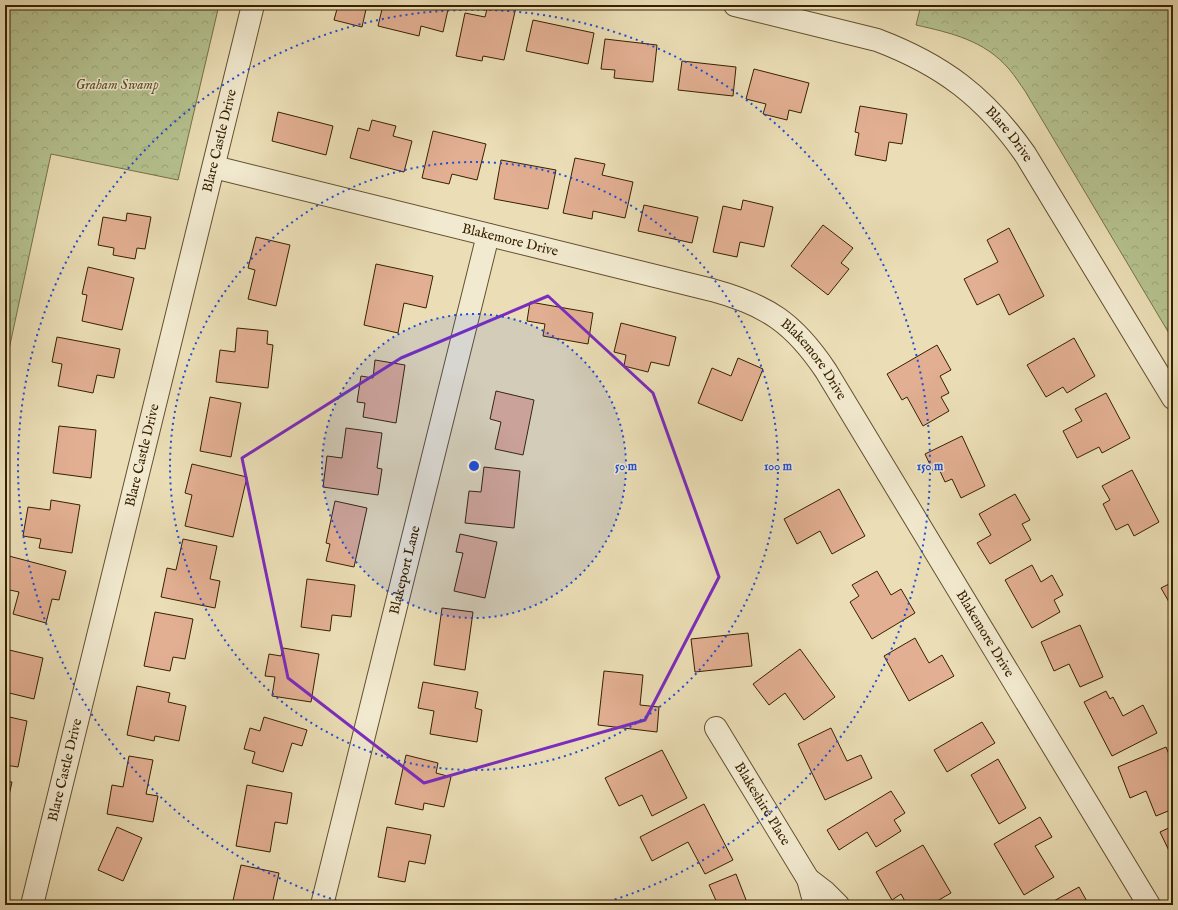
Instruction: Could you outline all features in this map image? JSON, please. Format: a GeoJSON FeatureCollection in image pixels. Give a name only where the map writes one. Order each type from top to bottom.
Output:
{"type":"FeatureCollection","features":[{"type":"Feature","properties":{"kind":"street","name":"Blare Castle Drive"},"geometry":{"type":"LineString","coordinates":[[32,905],[253,5]]}},
{"type":"Feature","properties":{"kind":"street","name":"Blare Drive"},"geometry":{"type":"LineString","coordinates":[[735,5],[878,40],[900,48],[941,70],[980,101],[1007,129],[1025,154],[1173,398]]}},
{"type":"Feature","properties":{"kind":"street","name":"Blakemore Drive"},"geometry":{"type":"LineString","coordinates":[[214,168],[731,295],[748,301],[777,317],[791,327],[826,371],[1149,905]]}},
{"type":"Feature","properties":{"kind":"street","name":"Blakeport Lane"},"geometry":{"type":"LineString","coordinates":[[322,905],[488,235]]}},
{"type":"Feature","properties":{"kind":"street","name":"Blakeshire Place"},"geometry":{"type":"LineString","coordinates":[[716,728],[808,879],[815,905]]}},
{"type":"Feature","properties":{"kind":"street","name":"Blakeshire Place"},"geometry":{"type":"LineString","coordinates":[[808,879],[825,892],[838,905]]}},
{"type":"Feature","properties":{"kind":"highlighted area"},"geometry":{"type":"Polygon","coordinates":[[[548,296],[653,393],[719,577],[645,720],[424,783],[288,678],[242,458],[401,358],[548,296]]]}},
{"type":"Feature","properties":{"kind":"green space","name":"Graham Swamp"},"geometry":{"type":"Polygon","coordinates":[[[5,5],[219,5],[178,180],[51,154],[5,368],[5,5]]]}},
{"type":"Feature","properties":{"kind":"green space"},"geometry":{"type":"Polygon","coordinates":[[[921,5],[1173,5],[1173,340],[1025,91],[1013,74],[999,59],[978,44],[942,31],[916,25],[921,5]]]}},
{"type":"Feature","properties":{"kind":"building"},"geometry":{"type":"Polygon","coordinates":[[[320,5],[367,5],[362,27],[334,20],[337,9],[320,5]]]}},
{"type":"Feature","properties":{"kind":"building"},"geometry":{"type":"Polygon","coordinates":[[[383,5],[449,5],[443,32],[421,26],[419,36],[378,26],[383,5]]]}},
{"type":"Feature","properties":{"kind":"building"},"geometry":{"type":"Polygon","coordinates":[[[488,5],[505,5],[516,7],[504,60],[483,56],[482,61],[456,56],[465,13],[485,17],[488,5]]]}},
{"type":"Feature","properties":{"kind":"building"},"geometry":{"type":"Polygon","coordinates":[[[533,20],[594,33],[588,64],[526,51],[533,20]]]}},
{"type":"Feature","properties":{"kind":"building"},"geometry":{"type":"Polygon","coordinates":[[[605,39],[657,45],[653,82],[614,78],[615,70],[601,69],[605,39]]]}},
{"type":"Feature","properties":{"kind":"building"},"geometry":{"type":"Polygon","coordinates":[[[682,61],[736,67],[733,96],[678,90],[682,61]]]}},
{"type":"Feature","properties":{"kind":"building"},"geometry":{"type":"Polygon","coordinates":[[[754,69],[809,83],[801,113],[789,110],[787,120],[763,114],[766,104],[746,99],[754,69]]]}},
{"type":"Feature","properties":{"kind":"building"},"geometry":{"type":"Polygon","coordinates":[[[860,106],[907,114],[902,144],[889,142],[886,161],[855,155],[859,133],[855,132],[860,106]]]}},
{"type":"Feature","properties":{"kind":"building"},"geometry":{"type":"Polygon","coordinates":[[[278,112],[333,126],[326,155],[272,141],[278,112]]]}},
{"type":"Feature","properties":{"kind":"building"},"geometry":{"type":"Polygon","coordinates":[[[372,120],[396,126],[393,136],[412,141],[404,172],[350,158],[358,128],[369,131],[372,120]]]}},
{"type":"Feature","properties":{"kind":"building"},"geometry":{"type":"Polygon","coordinates":[[[433,131],[486,144],[477,180],[452,174],[449,184],[422,178],[433,131]]]}},
{"type":"Feature","properties":{"kind":"building"},"geometry":{"type":"Polygon","coordinates":[[[575,158],[605,164],[602,175],[633,182],[625,218],[593,211],[592,219],[563,213],[575,158]]]}},
{"type":"Feature","properties":{"kind":"building"},"geometry":{"type":"Polygon","coordinates":[[[501,160],[556,170],[548,209],[494,199],[501,160]]]}},
{"type":"Feature","properties":{"kind":"building"},"geometry":{"type":"Polygon","coordinates":[[[743,200],[773,207],[764,247],[740,242],[737,257],[713,252],[723,206],[741,210],[743,200]]]}},
{"type":"Feature","properties":{"kind":"building"},"geometry":{"type":"Polygon","coordinates":[[[644,205],[698,217],[692,243],[638,231],[644,205]]]}},
{"type":"Feature","properties":{"kind":"building"},"geometry":{"type":"Polygon","coordinates":[[[127,213],[151,217],[145,249],[137,248],[135,259],[113,255],[114,248],[98,245],[103,217],[126,221],[127,213]]]}},
{"type":"Feature","properties":{"kind":"building"},"geometry":{"type":"Polygon","coordinates":[[[823,225],[853,248],[841,263],[849,269],[828,295],[791,266],[823,225]]]}},
{"type":"Feature","properties":{"kind":"building"},"geometry":{"type":"Polygon","coordinates":[[[1009,228],[1044,296],[1009,315],[999,294],[977,305],[964,279],[998,262],[987,240],[1009,228]]]}},
{"type":"Feature","properties":{"kind":"building"},"geometry":{"type":"Polygon","coordinates":[[[256,237],[290,245],[276,306],[248,299],[255,270],[248,268],[256,237]]]}},
{"type":"Feature","properties":{"kind":"building"},"geometry":{"type":"Polygon","coordinates":[[[376,264],[433,276],[426,308],[404,303],[398,333],[364,325],[376,264]]]}},
{"type":"Feature","properties":{"kind":"building"},"geometry":{"type":"Polygon","coordinates":[[[88,267],[134,278],[122,330],[82,321],[87,295],[82,294],[88,267]]]}},
{"type":"Feature","properties":{"kind":"building"},"geometry":{"type":"Polygon","coordinates":[[[530,302],[593,313],[588,344],[543,336],[545,324],[527,321],[530,302]]]}},
{"type":"Feature","properties":{"kind":"building"},"geometry":{"type":"Polygon","coordinates":[[[621,323],[676,337],[669,366],[651,362],[648,372],[624,366],[626,355],[614,352],[621,323]]]}},
{"type":"Feature","properties":{"kind":"building"},"geometry":{"type":"Polygon","coordinates":[[[237,328],[268,331],[267,344],[273,345],[268,388],[216,382],[220,350],[235,352],[237,328]]]}},
{"type":"Feature","properties":{"kind":"building"},"geometry":{"type":"Polygon","coordinates":[[[57,337],[120,349],[114,378],[97,375],[93,393],[58,386],[62,364],[52,362],[57,337]]]}},
{"type":"Feature","properties":{"kind":"building"},"geometry":{"type":"Polygon","coordinates":[[[1074,338],[1095,376],[1067,393],[1063,387],[1046,397],[1027,365],[1074,338]]]}},
{"type":"Feature","properties":{"kind":"building"},"geometry":{"type":"Polygon","coordinates":[[[937,345],[951,370],[940,376],[949,393],[941,397],[949,411],[923,426],[907,397],[902,400],[887,374],[937,345]]]}},
{"type":"Feature","properties":{"kind":"building"},"geometry":{"type":"Polygon","coordinates":[[[738,358],[763,369],[742,421],[698,403],[712,368],[731,376],[738,358]]]}},
{"type":"Feature","properties":{"kind":"building"},"geometry":{"type":"Polygon","coordinates":[[[375,360],[405,365],[396,423],[363,417],[365,403],[357,402],[361,376],[373,378],[375,360]]]}},
{"type":"Feature","properties":{"kind":"building"},"geometry":{"type":"Polygon","coordinates":[[[496,391],[534,400],[523,455],[495,449],[501,422],[490,419],[496,391]]]}},
{"type":"Feature","properties":{"kind":"building"},"geometry":{"type":"Polygon","coordinates":[[[1106,393],[1130,438],[1102,453],[1099,447],[1077,458],[1063,431],[1082,421],[1075,409],[1106,393]]]}},
{"type":"Feature","properties":{"kind":"building"},"geometry":{"type":"Polygon","coordinates":[[[210,397],[241,403],[231,457],[200,451],[210,397]]]}},
{"type":"Feature","properties":{"kind":"building"},"geometry":{"type":"Polygon","coordinates":[[[59,426],[96,430],[91,478],[53,473],[59,426]]]}},
{"type":"Feature","properties":{"kind":"building"},"geometry":{"type":"Polygon","coordinates":[[[346,428],[382,433],[377,468],[382,469],[378,495],[323,487],[327,456],[342,458],[346,428]]]}},
{"type":"Feature","properties":{"kind":"building"},"geometry":{"type":"Polygon","coordinates":[[[962,436],[985,486],[961,498],[952,479],[945,482],[939,469],[933,471],[925,454],[962,436]]]}},
{"type":"Feature","properties":{"kind":"building"},"geometry":{"type":"Polygon","coordinates":[[[192,464],[247,477],[233,537],[185,526],[192,495],[185,493],[192,464]]]}},
{"type":"Feature","properties":{"kind":"building"},"geometry":{"type":"Polygon","coordinates":[[[484,467],[520,471],[514,528],[465,523],[469,491],[481,492],[484,467]]]}},
{"type":"Feature","properties":{"kind":"building"},"geometry":{"type":"Polygon","coordinates":[[[1132,470],[1159,522],[1134,536],[1128,524],[1116,530],[1103,504],[1110,500],[1102,486],[1132,470]]]}},
{"type":"Feature","properties":{"kind":"building"},"geometry":{"type":"Polygon","coordinates":[[[839,489],[865,536],[832,554],[820,531],[797,544],[784,519],[839,489]]]}},
{"type":"Feature","properties":{"kind":"building"},"geometry":{"type":"Polygon","coordinates":[[[1015,494],[1030,520],[1022,524],[1031,540],[990,564],[977,543],[991,535],[979,514],[1015,494]]]}},
{"type":"Feature","properties":{"kind":"building"},"geometry":{"type":"Polygon","coordinates":[[[51,500],[80,505],[72,553],[39,548],[41,539],[23,536],[28,507],[50,510],[51,500]]]}},
{"type":"Feature","properties":{"kind":"building"},"geometry":{"type":"Polygon","coordinates":[[[335,501],[367,508],[354,567],[326,561],[330,544],[326,543],[335,501]]]}},
{"type":"Feature","properties":{"kind":"building"},"geometry":{"type":"Polygon","coordinates":[[[460,534],[497,542],[485,598],[454,591],[463,553],[456,552],[460,534]]]}},
{"type":"Feature","properties":{"kind":"building"},"geometry":{"type":"Polygon","coordinates":[[[183,539],[217,546],[210,579],[220,581],[215,608],[161,597],[167,568],[176,570],[183,539]]]}},
{"type":"Feature","properties":{"kind":"building"},"geometry":{"type":"Polygon","coordinates":[[[5,555],[66,571],[59,600],[52,599],[46,623],[13,614],[19,592],[5,589],[5,555]]]}},
{"type":"Feature","properties":{"kind":"building"},"geometry":{"type":"Polygon","coordinates":[[[1032,565],[1041,582],[1052,575],[1063,595],[1054,600],[1060,612],[1032,628],[1005,580],[1032,565]]]}},
{"type":"Feature","properties":{"kind":"building"},"geometry":{"type":"Polygon","coordinates":[[[877,571],[891,595],[901,589],[915,613],[872,639],[850,602],[859,596],[852,585],[877,571]]]}},
{"type":"Feature","properties":{"kind":"building"},"geometry":{"type":"Polygon","coordinates":[[[307,579],[355,585],[351,617],[332,615],[330,631],[301,627],[307,579]]]}},
{"type":"Feature","properties":{"kind":"building"},"geometry":{"type":"Polygon","coordinates":[[[1173,582],[1173,609],[1161,588],[1173,582]]]}},
{"type":"Feature","properties":{"kind":"building"},"geometry":{"type":"Polygon","coordinates":[[[442,608],[473,612],[465,670],[434,665],[442,608]]]}},
{"type":"Feature","properties":{"kind":"building"},"geometry":{"type":"Polygon","coordinates":[[[155,612],[193,619],[185,659],[173,657],[170,671],[144,666],[155,612]]]}},
{"type":"Feature","properties":{"kind":"building"},"geometry":{"type":"Polygon","coordinates":[[[1080,625],[1103,677],[1080,687],[1069,664],[1054,671],[1041,642],[1080,625]]]}},
{"type":"Feature","properties":{"kind":"building"},"geometry":{"type":"Polygon","coordinates":[[[748,633],[752,666],[695,672],[691,639],[748,633]]]}},
{"type":"Feature","properties":{"kind":"building"},"geometry":{"type":"Polygon","coordinates":[[[915,638],[929,663],[942,655],[954,676],[909,701],[884,656],[915,638]]]}},
{"type":"Feature","properties":{"kind":"building"},"geometry":{"type":"Polygon","coordinates":[[[283,648],[319,654],[311,702],[272,696],[275,677],[265,676],[269,654],[281,656],[283,648]]]}},
{"type":"Feature","properties":{"kind":"building"},"geometry":{"type":"Polygon","coordinates":[[[5,649],[43,658],[34,699],[5,692],[5,649]]]}},
{"type":"Feature","properties":{"kind":"building"},"geometry":{"type":"Polygon","coordinates":[[[800,649],[835,697],[804,720],[785,693],[769,705],[753,684],[800,649]]]}},
{"type":"Feature","properties":{"kind":"building"},"geometry":{"type":"Polygon","coordinates":[[[604,671],[643,675],[640,705],[659,707],[657,732],[598,725],[604,671]]]}},
{"type":"Feature","properties":{"kind":"building"},"geometry":{"type":"Polygon","coordinates":[[[423,682],[478,692],[475,708],[482,710],[477,742],[430,734],[434,711],[418,708],[423,682]]]}},
{"type":"Feature","properties":{"kind":"building"},"geometry":{"type":"Polygon","coordinates":[[[137,686],[170,693],[168,702],[186,706],[179,741],[155,736],[154,741],[127,735],[137,686]]]}},
{"type":"Feature","properties":{"kind":"building"},"geometry":{"type":"Polygon","coordinates":[[[1106,691],[1110,699],[1113,697],[1123,716],[1143,705],[1157,733],[1112,756],[1084,702],[1106,691]]]}},
{"type":"Feature","properties":{"kind":"building"},"geometry":{"type":"Polygon","coordinates":[[[5,716],[27,721],[18,767],[5,765],[5,716]]]}},
{"type":"Feature","properties":{"kind":"building"},"geometry":{"type":"Polygon","coordinates":[[[264,717],[307,730],[302,746],[292,743],[283,772],[252,763],[255,752],[244,749],[250,728],[260,731],[264,717]]]}},
{"type":"Feature","properties":{"kind":"building"},"geometry":{"type":"Polygon","coordinates":[[[982,722],[995,743],[947,772],[934,750],[982,722]]]}},
{"type":"Feature","properties":{"kind":"building"},"geometry":{"type":"Polygon","coordinates":[[[831,728],[847,761],[861,755],[872,778],[825,800],[798,744],[831,728]]]}},
{"type":"Feature","properties":{"kind":"building"},"geometry":{"type":"Polygon","coordinates":[[[1166,747],[1173,764],[1173,809],[1156,816],[1146,791],[1130,798],[1118,767],[1166,747]]]}},
{"type":"Feature","properties":{"kind":"building"},"geometry":{"type":"Polygon","coordinates":[[[662,750],[687,798],[652,816],[642,795],[619,806],[605,778],[662,750]]]}},
{"type":"Feature","properties":{"kind":"building"},"geometry":{"type":"Polygon","coordinates":[[[406,755],[438,763],[436,773],[451,777],[444,807],[424,803],[423,810],[395,804],[406,755]]]}},
{"type":"Feature","properties":{"kind":"building"},"geometry":{"type":"Polygon","coordinates":[[[129,756],[153,760],[146,794],[158,796],[153,822],[107,814],[112,785],[123,787],[129,756]]]}},
{"type":"Feature","properties":{"kind":"building"},"geometry":{"type":"Polygon","coordinates":[[[998,759],[1026,808],[999,824],[971,775],[998,759]]]}},
{"type":"Feature","properties":{"kind":"building"},"geometry":{"type":"Polygon","coordinates":[[[5,781],[12,782],[6,809],[5,809],[5,781]]]}},
{"type":"Feature","properties":{"kind":"building"},"geometry":{"type":"Polygon","coordinates":[[[247,785],[292,793],[287,824],[275,822],[270,852],[236,846],[247,785]]]}},
{"type":"Feature","properties":{"kind":"building"},"geometry":{"type":"Polygon","coordinates":[[[891,791],[905,813],[894,820],[901,831],[876,847],[867,832],[839,850],[827,830],[891,791]]]}},
{"type":"Feature","properties":{"kind":"building"},"geometry":{"type":"Polygon","coordinates":[[[704,804],[733,860],[705,874],[688,842],[652,861],[640,837],[704,804]]]}},
{"type":"Feature","properties":{"kind":"building"},"geometry":{"type":"Polygon","coordinates":[[[1040,817],[1052,837],[1035,846],[1054,877],[1024,895],[994,844],[1040,817]]]}},
{"type":"Feature","properties":{"kind":"building"},"geometry":{"type":"Polygon","coordinates":[[[1173,826],[1173,859],[1160,832],[1173,826]]]}},
{"type":"Feature","properties":{"kind":"building"},"geometry":{"type":"Polygon","coordinates":[[[117,827],[142,838],[123,881],[98,870],[117,827]]]}},
{"type":"Feature","properties":{"kind":"building"},"geometry":{"type":"Polygon","coordinates":[[[387,827],[431,835],[425,864],[409,861],[405,882],[378,877],[387,827]]]}},
{"type":"Feature","properties":{"kind":"building"},"geometry":{"type":"Polygon","coordinates":[[[923,845],[951,893],[930,905],[907,905],[901,894],[892,900],[876,872],[923,845]]]}},
{"type":"Feature","properties":{"kind":"building"},"geometry":{"type":"Polygon","coordinates":[[[241,865],[279,873],[272,905],[232,905],[241,865]]]}},
{"type":"Feature","properties":{"kind":"building"},"geometry":{"type":"Polygon","coordinates":[[[736,874],[748,905],[718,905],[709,885],[736,874]]]}},
{"type":"Feature","properties":{"kind":"building"},"geometry":{"type":"Polygon","coordinates":[[[1079,887],[1089,905],[1053,905],[1052,902],[1079,887]]]}}]}
